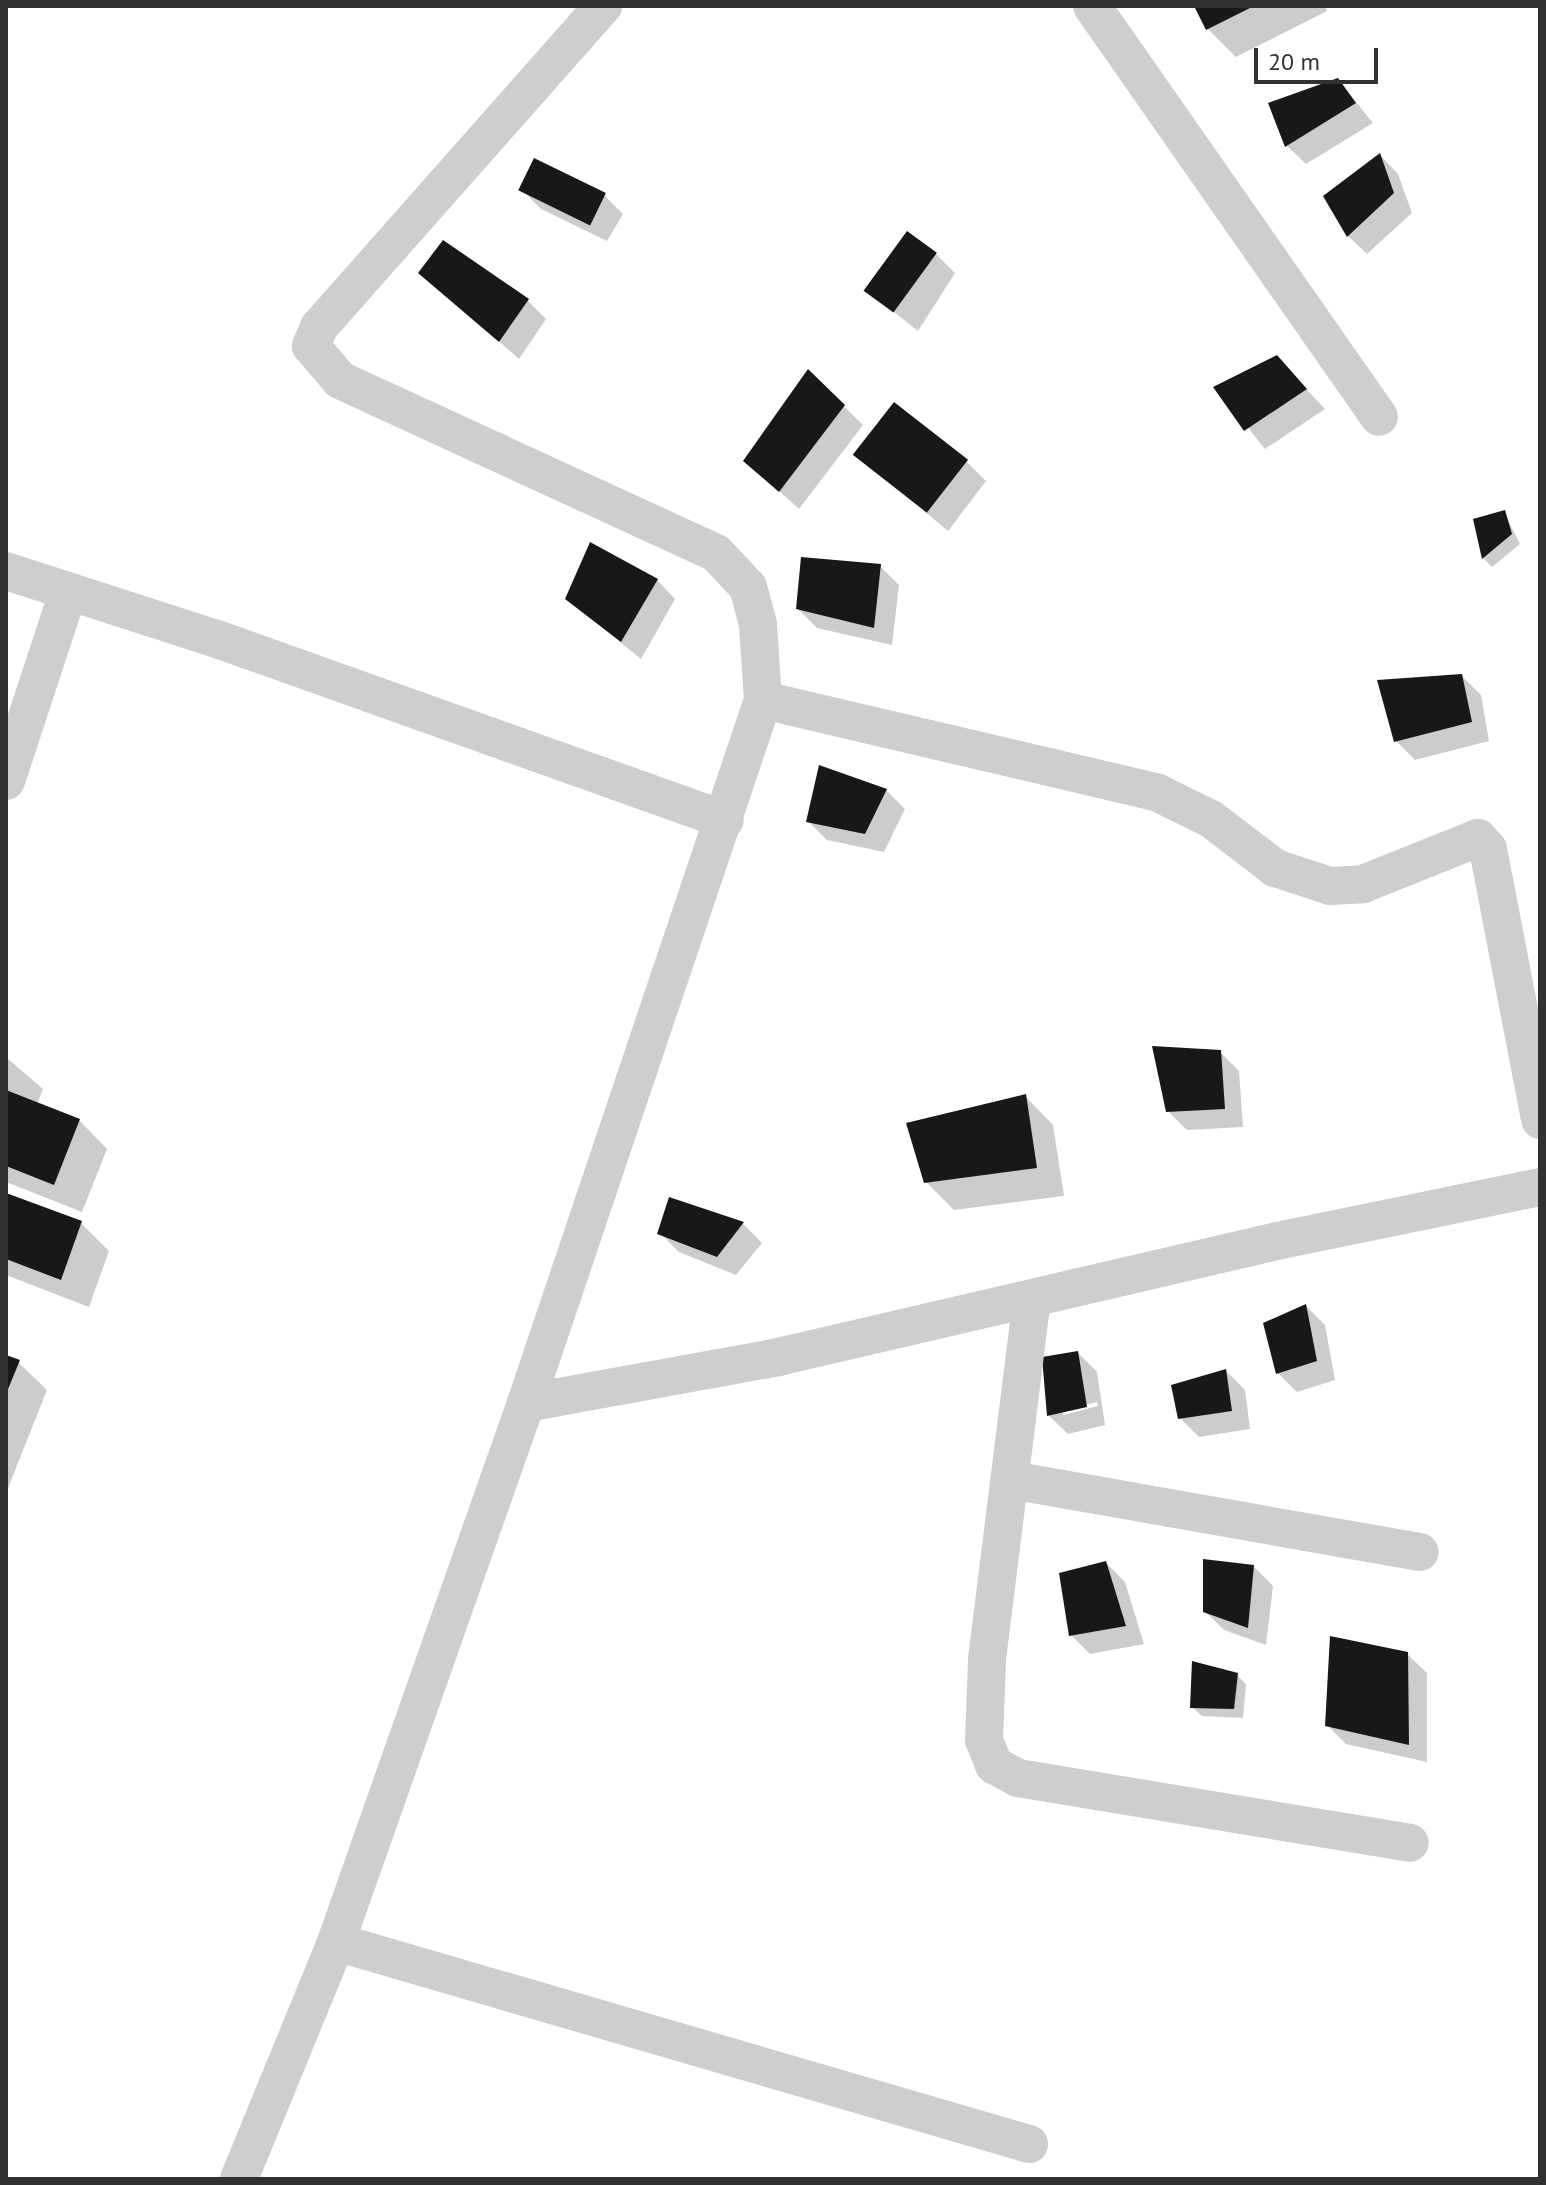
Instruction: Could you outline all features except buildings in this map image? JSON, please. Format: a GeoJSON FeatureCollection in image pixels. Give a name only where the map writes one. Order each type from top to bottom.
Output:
{"type":"FeatureCollection","features":[{"type":"Feature","properties":{"kind":"street"},"geometry":{"type":"LineString","coordinates":[[239,2179],[336,1942],[526,1403],[763,700],[758,624],[748,587],[716,553],[340,380],[311,346],[319,327],[603,6]]}},
{"type":"Feature","properties":{"kind":"street"},"geometry":{"type":"LineString","coordinates":[[1092,6],[1379,417]]}},
{"type":"Feature","properties":{"kind":"street"},"geometry":{"type":"LineString","coordinates":[[6,571],[217,639],[725,820]]}},
{"type":"Feature","properties":{"kind":"street"},"geometry":{"type":"LineString","coordinates":[[6,781],[68,592]]}},
{"type":"Feature","properties":{"kind":"street"},"geometry":{"type":"LineString","coordinates":[[763,700],[1158,793],[1211,819],[1275,868],[1330,886],[1363,884],[1478,838],[1488,849],[1540,1120]]}},
{"type":"Feature","properties":{"kind":"street"},"geometry":{"type":"LineString","coordinates":[[526,1403],[778,1357],[1540,1187]]}},
{"type":"Feature","properties":{"kind":"street"},"geometry":{"type":"LineString","coordinates":[[1032,1298],[987,1660],[984,1740],[994,1765],[1018,1778],[1410,1843]]}},
{"type":"Feature","properties":{"kind":"street"},"geometry":{"type":"LineString","coordinates":[[1011,1480],[1420,1552]]}},
{"type":"Feature","properties":{"kind":"street"},"geometry":{"type":"LineString","coordinates":[[336,1942],[1029,2144]]}}]}
